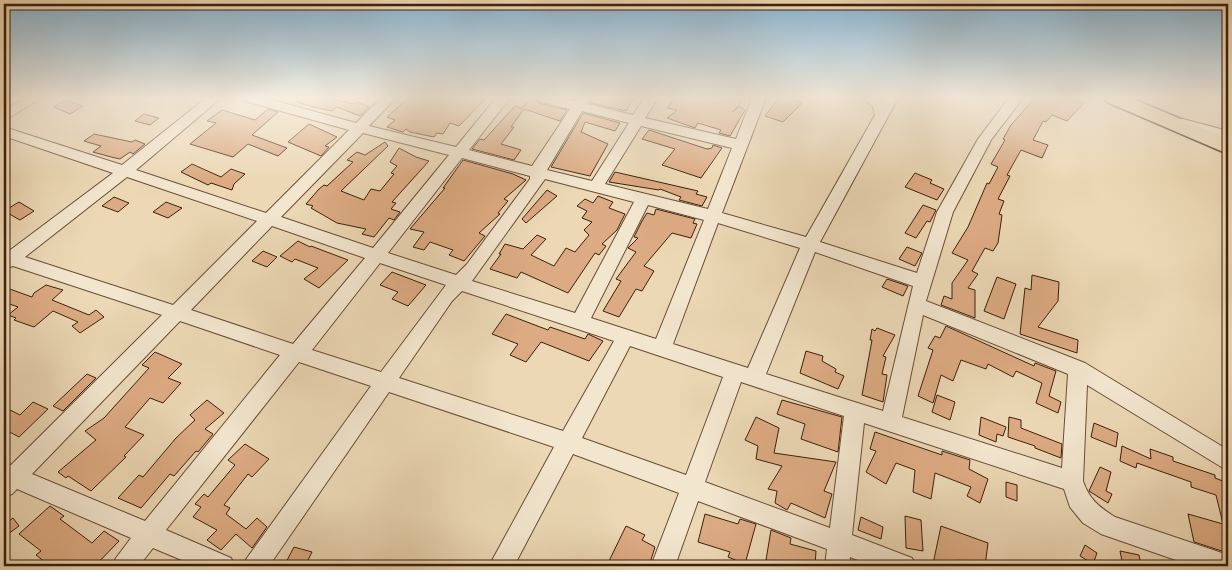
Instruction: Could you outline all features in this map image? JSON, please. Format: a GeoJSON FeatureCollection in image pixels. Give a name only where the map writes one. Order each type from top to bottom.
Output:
{"type":"FeatureCollection","features":[{"type":"Feature","properties":{"kind":"highway"},"geometry":{"type":"LineString","coordinates":[[1178,125],[1228,147]]}},
{"type":"Feature","properties":{"kind":"street"},"geometry":{"type":"LineString","coordinates":[[6,259],[125,171],[182,125]]}},
{"type":"Feature","properties":{"kind":"street"},"geometry":{"type":"LineString","coordinates":[[347,125],[712,216],[810,244],[923,282]]}},
{"type":"Feature","properties":{"kind":"street"},"geometry":{"type":"LineString","coordinates":[[223,566],[150,534],[7,479],[177,312],[362,125]]}},
{"type":"Feature","properties":{"kind":"street"},"geometry":{"type":"LineString","coordinates":[[124,566],[286,362],[297,352],[378,255],[481,125]]}},
{"type":"Feature","properties":{"kind":"street"},"geometry":{"type":"LineString","coordinates":[[255,566],[446,296],[478,261],[536,180],[540,165],[566,125]]}},
{"type":"Feature","properties":{"kind":"street"},"geometry":{"type":"LineString","coordinates":[[595,188],[636,125]]}},
{"type":"Feature","properties":{"kind":"street"},"geometry":{"type":"LineString","coordinates":[[653,125],[740,145]]}},
{"type":"Feature","properties":{"kind":"street"},"geometry":{"type":"LineString","coordinates":[[662,348],[748,125]]}},
{"type":"Feature","properties":{"kind":"street"},"geometry":{"type":"LineString","coordinates":[[663,566],[692,487],[745,374],[810,244],[875,125]]}},
{"type":"Feature","properties":{"kind":"street"},"geometry":{"type":"LineString","coordinates":[[891,422],[916,305],[945,212],[986,139],[997,125]]}},
{"type":"Feature","properties":{"kind":"street"},"geometry":{"type":"LineString","coordinates":[[1188,125],[1228,136]]}},
{"type":"Feature","properties":{"kind":"street"},"geometry":{"type":"LineString","coordinates":[[4,131],[459,283],[1072,481]]}},
{"type":"Feature","properties":{"kind":"street"},"geometry":{"type":"LineString","coordinates":[[580,322],[643,200]]}},
{"type":"Feature","properties":{"kind":"street"},"geometry":{"type":"LineString","coordinates":[[6,259],[177,312],[567,442],[904,566]]}},
{"type":"Feature","properties":{"kind":"street"},"geometry":{"type":"LineString","coordinates":[[916,305],[1078,370],[1228,461]]}},
{"type":"Feature","properties":{"kind":"street"},"geometry":{"type":"LineString","coordinates":[[501,566],[626,336]]}},
{"type":"Feature","properties":{"kind":"street"},"geometry":{"type":"LineString","coordinates":[[1078,370],[1072,481],[1078,499],[1091,514],[1109,526],[1226,566]]}},
{"type":"Feature","properties":{"kind":"street"},"geometry":{"type":"LineString","coordinates":[[837,566],[838,542],[854,410]]}},
{"type":"Feature","properties":{"kind":"building"},"geometry":{"type":"Polygon","coordinates":[[[214,125],[264,125],[252,135],[287,148],[278,156],[248,144],[233,157],[190,144],[214,125]]]}},
{"type":"Feature","properties":{"kind":"building"},"geometry":{"type":"Polygon","coordinates":[[[308,125],[337,137],[325,146],[329,147],[321,156],[288,142],[308,125]]]}},
{"type":"Feature","properties":{"kind":"building"},"geometry":{"type":"Polygon","coordinates":[[[390,125],[449,125],[443,134],[437,133],[434,137],[410,132],[406,129],[403,132],[387,127],[390,125]]]}},
{"type":"Feature","properties":{"kind":"building"},"geometry":{"type":"Polygon","coordinates":[[[498,125],[513,125],[511,127],[514,127],[501,144],[521,150],[514,160],[472,149],[480,139],[484,140],[498,125]]]}},
{"type":"Feature","properties":{"kind":"building"},"geometry":{"type":"Polygon","coordinates":[[[576,125],[584,125],[581,132],[608,144],[590,176],[551,167],[576,125]]]}},
{"type":"Feature","properties":{"kind":"building"},"geometry":{"type":"Polygon","coordinates":[[[594,125],[619,125],[615,131],[594,125]]]}},
{"type":"Feature","properties":{"kind":"building"},"geometry":{"type":"Polygon","coordinates":[[[685,125],[697,125],[695,128],[685,125]]]}},
{"type":"Feature","properties":{"kind":"building"},"geometry":{"type":"Polygon","coordinates":[[[703,125],[737,125],[730,136],[719,133],[721,130],[703,125]]]}},
{"type":"Feature","properties":{"kind":"building"},"geometry":{"type":"Polygon","coordinates":[[[1011,125],[1041,125],[1033,140],[1048,145],[1042,158],[1021,150],[1007,175],[1010,176],[998,199],[1004,201],[999,214],[1002,215],[998,243],[993,251],[985,248],[972,271],[978,274],[968,288],[975,290],[975,318],[941,305],[944,296],[952,299],[952,283],[968,260],[952,253],[968,227],[987,183],[989,184],[998,167],[991,164],[1005,140],[1003,139],[1011,125]]]}},
{"type":"Feature","properties":{"kind":"building"},"geometry":{"type":"Polygon","coordinates":[[[649,130],[707,149],[712,148],[713,145],[722,148],[701,178],[662,165],[675,149],[642,139],[649,130]]]}},
{"type":"Feature","properties":{"kind":"building"},"geometry":{"type":"Polygon","coordinates":[[[94,134],[132,142],[135,140],[145,144],[133,154],[130,152],[120,159],[93,152],[101,146],[84,141],[94,134]]]}},
{"type":"Feature","properties":{"kind":"building"},"geometry":{"type":"Polygon","coordinates":[[[385,142],[388,146],[341,191],[364,200],[371,189],[380,191],[394,174],[391,173],[397,166],[390,162],[399,148],[429,161],[392,202],[396,203],[391,209],[400,212],[394,220],[389,218],[374,237],[362,234],[366,229],[337,223],[311,208],[313,206],[306,204],[319,189],[324,185],[327,186],[353,162],[347,160],[357,152],[365,155],[385,142]]]}},
{"type":"Feature","properties":{"kind":"building"},"geometry":{"type":"Polygon","coordinates":[[[463,160],[513,174],[526,180],[504,199],[508,201],[498,213],[500,214],[479,233],[485,236],[464,261],[449,255],[453,250],[430,242],[424,250],[413,247],[424,232],[410,229],[445,188],[443,188],[463,160]]]}},
{"type":"Feature","properties":{"kind":"building"},"geometry":{"type":"Polygon","coordinates":[[[192,164],[221,177],[231,169],[245,174],[234,184],[232,190],[211,183],[208,185],[181,172],[192,164]]]}},
{"type":"Feature","properties":{"kind":"building"},"geometry":{"type":"Polygon","coordinates":[[[615,172],[698,191],[696,194],[707,197],[702,206],[679,200],[681,197],[660,189],[609,182],[615,172]]]}},
{"type":"Feature","properties":{"kind":"building"},"geometry":{"type":"Polygon","coordinates":[[[915,173],[932,180],[930,183],[944,189],[937,200],[905,187],[915,173]]]}},
{"type":"Feature","properties":{"kind":"building"},"geometry":{"type":"Polygon","coordinates":[[[547,190],[557,196],[526,223],[522,219],[547,190]]]}},
{"type":"Feature","properties":{"kind":"building"},"geometry":{"type":"Polygon","coordinates":[[[598,196],[613,202],[609,208],[625,214],[617,230],[602,244],[606,246],[599,255],[595,253],[568,293],[521,272],[517,278],[490,269],[501,254],[499,254],[505,244],[523,249],[537,235],[546,239],[531,255],[554,266],[566,248],[575,252],[589,235],[584,230],[592,222],[582,218],[587,211],[577,206],[585,199],[593,203],[598,196]]]}},
{"type":"Feature","properties":{"kind":"building"},"geometry":{"type":"Polygon","coordinates":[[[114,197],[129,203],[118,212],[102,206],[114,197]]]}},
{"type":"Feature","properties":{"kind":"building"},"geometry":{"type":"Polygon","coordinates":[[[19,202],[34,211],[20,220],[4,211],[19,202]]]}},
{"type":"Feature","properties":{"kind":"building"},"geometry":{"type":"Polygon","coordinates":[[[166,202],[182,208],[168,218],[153,212],[166,202]]]}},
{"type":"Feature","properties":{"kind":"building"},"geometry":{"type":"Polygon","coordinates":[[[923,205],[936,210],[930,222],[927,221],[916,238],[905,233],[923,205]]]}},
{"type":"Feature","properties":{"kind":"building"},"geometry":{"type":"Polygon","coordinates":[[[656,209],[695,219],[693,223],[697,224],[691,238],[672,233],[644,266],[654,271],[642,291],[636,289],[619,317],[603,311],[621,281],[616,279],[636,252],[628,248],[638,238],[634,237],[642,221],[647,213],[654,215],[656,209]]]}},
{"type":"Feature","properties":{"kind":"building"},"geometry":{"type":"Polygon","coordinates":[[[298,241],[348,260],[319,288],[304,279],[318,268],[295,259],[292,262],[280,256],[298,241]]]}},
{"type":"Feature","properties":{"kind":"building"},"geometry":{"type":"Polygon","coordinates":[[[907,247],[922,253],[915,266],[899,259],[907,247]]]}},
{"type":"Feature","properties":{"kind":"building"},"geometry":{"type":"Polygon","coordinates":[[[263,251],[277,257],[267,267],[252,261],[263,251]]]}},
{"type":"Feature","properties":{"kind":"building"},"geometry":{"type":"Polygon","coordinates":[[[392,272],[426,285],[408,306],[392,299],[398,292],[380,285],[392,272]]]}},
{"type":"Feature","properties":{"kind":"building"},"geometry":{"type":"Polygon","coordinates":[[[1032,275],[1059,282],[1058,301],[1038,327],[1078,340],[1077,353],[1020,334],[1025,288],[1031,290],[1032,275]]]}},
{"type":"Feature","properties":{"kind":"building"},"geometry":{"type":"Polygon","coordinates":[[[997,277],[1016,284],[1004,319],[984,311],[997,277]]]}},
{"type":"Feature","properties":{"kind":"building"},"geometry":{"type":"Polygon","coordinates":[[[887,279],[908,286],[903,296],[882,287],[887,279]]]}},
{"type":"Feature","properties":{"kind":"building"},"geometry":{"type":"Polygon","coordinates":[[[46,285],[63,290],[52,300],[89,315],[96,310],[104,317],[80,333],[72,326],[78,322],[53,311],[34,327],[14,320],[16,318],[8,315],[18,307],[4,302],[4,287],[32,297],[34,293],[46,285]]]}},
{"type":"Feature","properties":{"kind":"building"},"geometry":{"type":"Polygon","coordinates":[[[506,314],[548,330],[550,327],[585,339],[588,334],[603,341],[589,361],[541,342],[526,362],[510,355],[518,344],[492,334],[506,314]]]}},
{"type":"Feature","properties":{"kind":"building"},"geometry":{"type":"Polygon","coordinates":[[[946,326],[1034,366],[1035,363],[1056,371],[1049,396],[1061,402],[1058,413],[1036,403],[1042,383],[1016,371],[1013,377],[988,364],[986,369],[961,360],[953,381],[941,375],[933,403],[918,396],[933,350],[928,348],[935,336],[940,338],[946,326]]]}},
{"type":"Feature","properties":{"kind":"building"},"geometry":{"type":"Polygon","coordinates":[[[877,328],[895,335],[883,356],[886,357],[882,374],[887,375],[883,402],[862,395],[872,340],[870,340],[872,329],[875,331],[877,328]]]}},
{"type":"Feature","properties":{"kind":"building"},"geometry":{"type":"Polygon","coordinates":[[[806,351],[823,356],[822,361],[836,369],[835,372],[844,376],[838,389],[800,373],[806,351]]]}},
{"type":"Feature","properties":{"kind":"building"},"geometry":{"type":"Polygon","coordinates":[[[155,352],[182,364],[168,378],[181,383],[163,403],[150,398],[125,427],[144,435],[124,456],[126,457],[91,491],[68,476],[66,478],[58,472],[96,440],[85,431],[104,418],[149,368],[142,365],[155,352]]]}},
{"type":"Feature","properties":{"kind":"building"},"geometry":{"type":"Polygon","coordinates":[[[87,374],[96,378],[63,411],[53,406],[87,374]]]}},
{"type":"Feature","properties":{"kind":"building"},"geometry":{"type":"Polygon","coordinates":[[[937,395],[955,402],[950,420],[932,412],[937,395]]]}},
{"type":"Feature","properties":{"kind":"building"},"geometry":{"type":"Polygon","coordinates":[[[207,400],[224,413],[205,429],[213,434],[198,452],[196,451],[174,476],[170,474],[141,508],[118,498],[139,475],[143,477],[176,438],[195,420],[190,415],[207,400]]]}},
{"type":"Feature","properties":{"kind":"building"},"geometry":{"type":"Polygon","coordinates":[[[782,400],[842,417],[838,452],[801,439],[805,424],[777,414],[782,400]]]}},
{"type":"Feature","properties":{"kind":"building"},"geometry":{"type":"Polygon","coordinates":[[[33,402],[48,409],[19,437],[4,429],[4,407],[20,415],[33,402]]]}},
{"type":"Feature","properties":{"kind":"building"},"geometry":{"type":"Polygon","coordinates":[[[756,417],[779,428],[774,453],[836,462],[824,491],[832,494],[825,518],[791,503],[787,510],[775,503],[777,491],[768,489],[782,466],[756,459],[758,446],[745,440],[756,417]]]}},
{"type":"Feature","properties":{"kind":"building"},"geometry":{"type":"Polygon","coordinates":[[[981,417],[1006,427],[1003,436],[997,434],[996,442],[979,435],[981,417]]]}},
{"type":"Feature","properties":{"kind":"building"},"geometry":{"type":"Polygon","coordinates":[[[1009,417],[1021,420],[1021,428],[1062,444],[1061,458],[1035,448],[1035,446],[1008,437],[1009,417]]]}},
{"type":"Feature","properties":{"kind":"building"},"geometry":{"type":"Polygon","coordinates":[[[1094,423],[1118,433],[1116,447],[1091,437],[1094,423]]]}},
{"type":"Feature","properties":{"kind":"building"},"geometry":{"type":"Polygon","coordinates":[[[875,432],[942,455],[942,451],[970,460],[969,469],[988,479],[980,503],[967,496],[971,487],[935,473],[931,499],[913,492],[915,470],[896,463],[886,484],[866,472],[876,451],[870,449],[875,432]]]}},
{"type":"Feature","properties":{"kind":"building"},"geometry":{"type":"Polygon","coordinates":[[[245,444],[269,459],[252,477],[248,474],[224,505],[230,508],[226,514],[246,529],[257,518],[267,527],[252,548],[236,534],[221,550],[207,540],[217,530],[193,517],[201,507],[195,504],[204,494],[208,497],[235,465],[228,460],[245,444]]]}},
{"type":"Feature","properties":{"kind":"building"},"geometry":{"type":"Polygon","coordinates":[[[1122,446],[1151,459],[1150,449],[1173,457],[1173,461],[1215,475],[1215,478],[1228,483],[1228,553],[1194,542],[1188,514],[1223,524],[1216,495],[1191,487],[1191,482],[1137,463],[1136,468],[1120,461],[1122,446]]]}},
{"type":"Feature","properties":{"kind":"building"},"geometry":{"type":"Polygon","coordinates":[[[1100,467],[1111,472],[1106,491],[1112,494],[1108,503],[1089,491],[1100,467]]]}},
{"type":"Feature","properties":{"kind":"building"},"geometry":{"type":"Polygon","coordinates":[[[1006,482],[1017,485],[1017,501],[1006,497],[1006,482]]]}},
{"type":"Feature","properties":{"kind":"building"},"geometry":{"type":"Polygon","coordinates":[[[50,506],[64,516],[60,519],[92,543],[104,531],[119,541],[95,566],[50,566],[36,555],[41,551],[19,534],[50,506]]]}},
{"type":"Feature","properties":{"kind":"building"},"geometry":{"type":"Polygon","coordinates":[[[705,514],[738,524],[740,519],[756,524],[745,564],[728,557],[730,552],[698,542],[705,514]]]}},
{"type":"Feature","properties":{"kind":"building"},"geometry":{"type":"Polygon","coordinates":[[[905,516],[921,520],[923,551],[906,548],[905,516]]]}},
{"type":"Feature","properties":{"kind":"building"},"geometry":{"type":"Polygon","coordinates":[[[861,517],[883,527],[881,539],[858,530],[861,517]]]}},
{"type":"Feature","properties":{"kind":"building"},"geometry":{"type":"Polygon","coordinates":[[[13,518],[19,526],[4,537],[4,525],[13,518]]]}},
{"type":"Feature","properties":{"kind":"building"},"geometry":{"type":"Polygon","coordinates":[[[626,526],[645,535],[642,540],[655,547],[649,566],[619,566],[609,561],[626,526]]]}},
{"type":"Feature","properties":{"kind":"building"},"geometry":{"type":"Polygon","coordinates":[[[941,526],[988,543],[985,566],[970,566],[958,560],[957,566],[938,566],[933,564],[941,526]]]}},
{"type":"Feature","properties":{"kind":"building"},"geometry":{"type":"Polygon","coordinates":[[[771,530],[791,538],[790,544],[816,551],[815,566],[799,566],[787,563],[787,566],[766,560],[771,530]]]}},
{"type":"Feature","properties":{"kind":"building"},"geometry":{"type":"Polygon","coordinates":[[[1085,545],[1097,553],[1093,564],[1080,556],[1085,545]]]}},
{"type":"Feature","properties":{"kind":"building"},"geometry":{"type":"Polygon","coordinates":[[[294,547],[312,552],[305,566],[284,566],[294,547]]]}},
{"type":"Feature","properties":{"kind":"building"},"geometry":{"type":"Polygon","coordinates":[[[1120,551],[1139,555],[1141,566],[1123,566],[1120,551]]]}}]}
